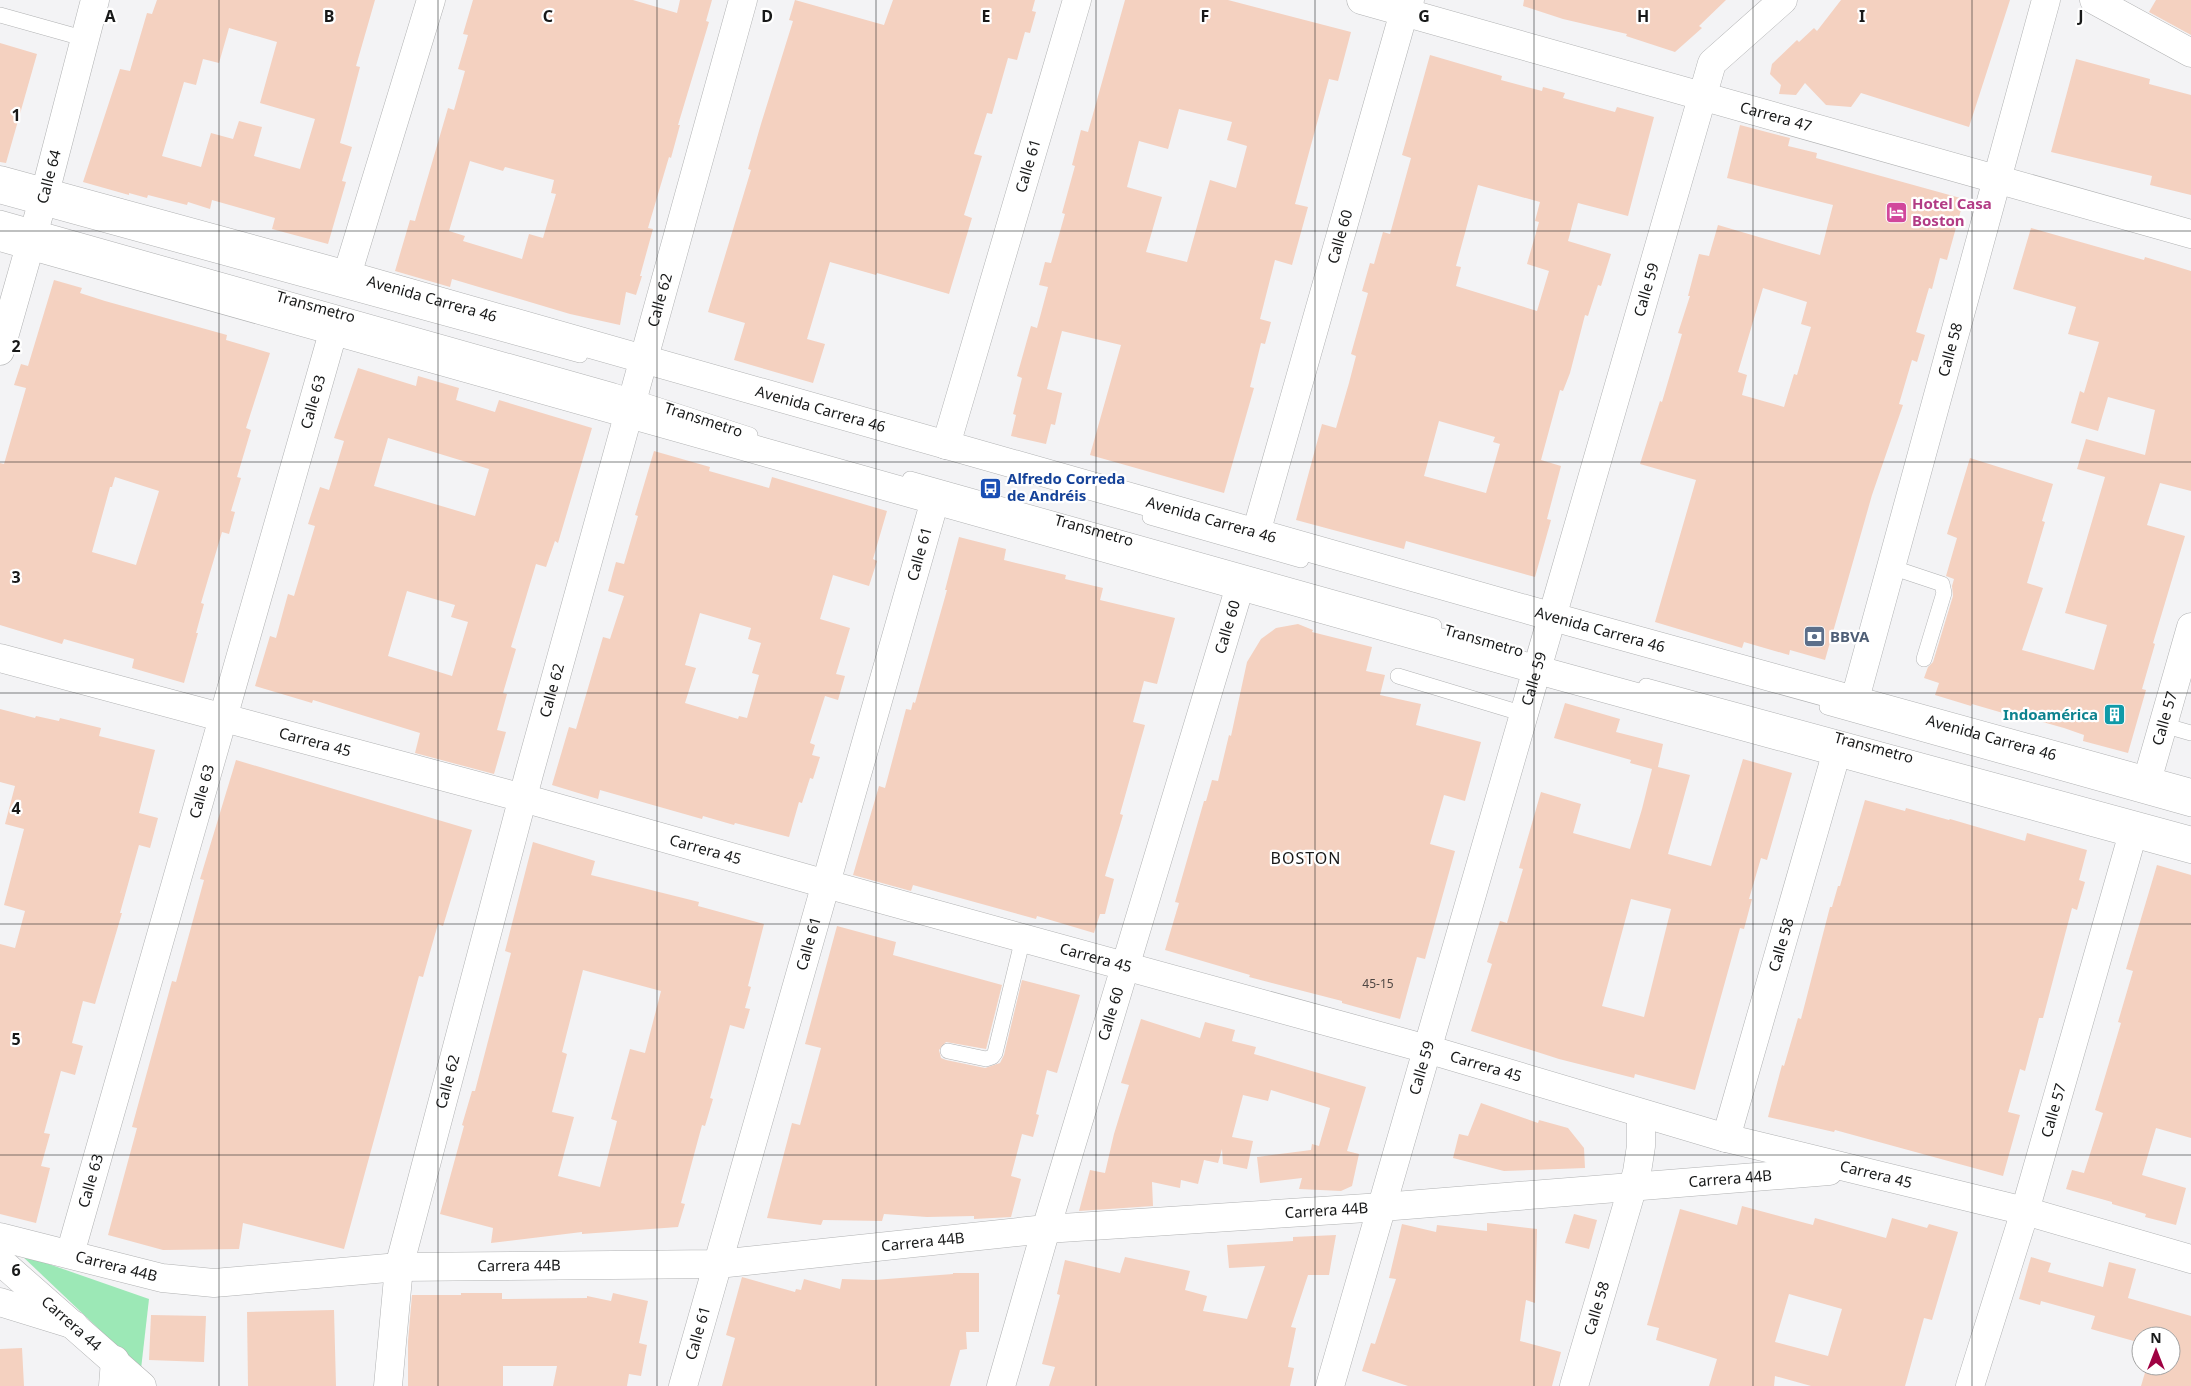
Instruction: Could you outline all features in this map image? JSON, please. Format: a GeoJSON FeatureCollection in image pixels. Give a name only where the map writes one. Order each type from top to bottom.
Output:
{"type":"FeatureCollection","features":[{"type":"Feature","properties":{"kind":"street","name":"Calle 64"},"geometry":{"type":"LineString","coordinates":[[0,351],[38,218],[95,0]]}},
{"type":"Feature","properties":{"kind":"street"},"geometry":{"type":"LineString","coordinates":[[347,275],[431,0]]}},
{"type":"Feature","properties":{"kind":"street","name":"Calle 62"},"geometry":{"type":"LineString","coordinates":[[388,1386],[399,1268],[522,798],[743,0]]}},
{"type":"Feature","properties":{"kind":"street","name":"Calle 61"},"geometry":{"type":"LineString","coordinates":[[946,445],[1077,0]]}},
{"type":"Feature","properties":{"kind":"street","name":"Carrera 47"},"geometry":{"type":"LineString","coordinates":[[1361,0],[1407,6],[1702,96],[2191,234]]}},
{"type":"Feature","properties":{"kind":"street","name":"Calle 59"},"geometry":{"type":"LineString","coordinates":[[1330,1386],[1712,63],[1783,0]]}},
{"type":"Feature","properties":{"kind":"street","name":"Calle 58"},"geometry":{"type":"LineString","coordinates":[[1855,699],[2046,0]]}},
{"type":"Feature","properties":{"kind":"street"},"geometry":{"type":"LineString","coordinates":[[2094,0],[2191,53]]}},
{"type":"Feature","properties":{"kind":"street","name":"Calle 60"},"geometry":{"type":"LineString","coordinates":[[1256,533],[1407,6]]}},
{"type":"Feature","properties":{"kind":"street","name":"Avenida Carrera 46"},"geometry":{"type":"LineString","coordinates":[[0,180],[38,218],[334,329],[946,445],[1256,533],[1551,623],[1855,699],[2191,793]]}},
{"type":"Feature","properties":{"kind":"street","name":"Avenida Carrera 46"},"geometry":{"type":"LineString","coordinates":[[0,237],[38,218],[347,275],[935,500],[1240,586],[1539,663],[1837,751],[2191,850]]}},
{"type":"Feature","properties":{"kind":"street","name":"Calle 63"},"geometry":{"type":"LineString","coordinates":[[70,1254],[334,329]]}},
{"type":"Feature","properties":{"kind":"street","name":"Calle 61"},"geometry":{"type":"LineString","coordinates":[[683,1386],[935,500]]}},
{"type":"Feature","properties":{"kind":"street","name":"Calle 60"},"geometry":{"type":"LineString","coordinates":[[1001,1386],[1046,1229],[1240,586]]}},
{"type":"Feature","properties":{"kind":"street","name":"Calle 57"},"geometry":{"type":"LineString","coordinates":[[2147,781],[2191,627]]}},
{"type":"Feature","properties":{"kind":"street","name":"Carrera 45"},"geometry":{"type":"LineString","coordinates":[[0,658],[522,798],[826,884],[1427,1049],[1726,1138],[2025,1210],[2191,1259]]}},
{"type":"Feature","properties":{"kind":"street","name":"Calle 58"},"geometry":{"type":"LineString","coordinates":[[1726,1138],[1837,751]]}},
{"type":"Feature","properties":{"kind":"street","name":"Calle 57"},"geometry":{"type":"LineString","coordinates":[[1970,1386],[2025,1210],[2133,833]]}},
{"type":"Feature","properties":{"kind":"street","name":"Calle 58"},"geometry":{"type":"LineString","coordinates":[[1574,1386],[1632,1188],[1641,1146],[1641,1114]]}},
{"type":"Feature","properties":{"kind":"street","name":"Carrera 44B"},"geometry":{"type":"LineString","coordinates":[[0,1237],[162,1278],[214,1283],[399,1268],[718,1264],[1046,1229],[1382,1207],[1851,1169]]}},
{"type":"Feature","properties":{"kind":"street","name":"Carrera 44"},"geometry":{"type":"LineString","coordinates":[[0,1261],[74,1325],[114,1373],[142,1386]]}},
{"type":"Feature","properties":{"kind":"street"},"geometry":{"type":"LineString","coordinates":[[0,1302],[74,1325]]}},
{"type":"Feature","properties":{"kind":"lane"},"geometry":{"type":"LineString","coordinates":[[0,15],[86,39]]}},
{"type":"Feature","properties":{"kind":"lane","name":"Transmetro"},"geometry":{"type":"LineString","coordinates":[[0,196],[38,218],[636,385],[1551,623],[2191,809]]}},
{"type":"Feature","properties":{"kind":"lane","name":"Transmetro"},"geometry":{"type":"LineString","coordinates":[[0,218],[38,218],[636,385],[746,433],[1539,663],[2191,834]]}},
{"type":"Feature","properties":{"kind":"lane"},"geometry":{"type":"LineString","coordinates":[[1891,567],[1942,584],[1944,587],[1944,593],[1924,659]]}},
{"type":"Feature","properties":{"kind":"lane"},"geometry":{"type":"LineString","coordinates":[[1398,676],[1524,714]]}},
{"type":"Feature","properties":{"kind":"lane"},"geometry":{"type":"LineString","coordinates":[[2163,725],[2191,733]]}},
{"type":"Feature","properties":{"kind":"lane"},"geometry":{"type":"LineString","coordinates":[[948,1051],[986,1059],[992,1057],[1023,938]]}},
{"type":"Feature","properties":{"kind":"green space"},"geometry":{"type":"Polygon","coordinates":[[[20,1254],[149,1299],[141,1369],[20,1254]]]}},
{"type":"Feature","properties":{"kind":"building"},"geometry":{"type":"Polygon","coordinates":[[[157,0],[375,0],[356,66],[360,67],[340,143],[352,147],[342,181],[346,182],[328,244],[272,229],[275,218],[212,200],[210,209],[188,202],[187,205],[148,195],[147,198],[129,193],[129,195],[83,182],[120,69],[130,71],[147,13],[152,14],[157,0]],[[229,28],[219,63],[203,59],[196,85],[184,82],[162,156],[201,167],[211,133],[233,139],[239,121],[262,127],[254,156],[300,169],[315,119],[260,103],[277,42],[229,28]]]}},
{"type":"Feature","properties":{"kind":"building"},"geometry":{"type":"Polygon","coordinates":[[[473,0],[633,0],[677,13],[680,0],[712,0],[706,21],[709,22],[678,125],[680,125],[671,158],[669,157],[648,228],[653,229],[640,276],[642,276],[636,295],[626,292],[620,325],[570,314],[452,279],[450,287],[395,271],[410,220],[415,221],[448,108],[454,110],[465,71],[458,69],[468,35],[463,34],[473,0]],[[470,161],[449,231],[465,236],[463,241],[522,259],[529,234],[543,238],[556,194],[551,193],[554,180],[505,167],[503,171],[470,161]]]}},
{"type":"Feature","properties":{"kind":"building"},"geometry":{"type":"Polygon","coordinates":[[[795,0],[884,25],[893,0],[1035,0],[1032,11],[1036,12],[1030,33],[1025,32],[1017,60],[1008,58],[992,114],[987,113],[974,154],[982,156],[964,215],[972,218],[949,294],[877,273],[876,275],[830,262],[807,339],[825,344],[813,383],[734,360],[745,323],[708,312],[751,170],[748,169],[761,124],[793,21],[789,20],[795,0]]]}},
{"type":"Feature","properties":{"kind":"building"},"geometry":{"type":"Polygon","coordinates":[[[1125,0],[1228,0],[1351,32],[1338,81],[1329,79],[1295,204],[1308,207],[1292,265],[1275,260],[1260,319],[1271,322],[1265,344],[1261,343],[1250,387],[1254,388],[1224,493],[1090,455],[1121,345],[1062,331],[1047,389],[1062,393],[1055,425],[1051,424],[1046,444],[1011,436],[1016,415],[1013,414],[1022,378],[1017,376],[1031,326],[1037,328],[1048,287],[1039,285],[1045,262],[1051,263],[1065,214],[1062,213],[1075,166],[1072,165],[1081,130],[1088,132],[1125,0]],[[1179,109],[1168,149],[1139,141],[1127,187],[1162,197],[1146,252],[1187,262],[1210,180],[1236,188],[1247,146],[1227,140],[1232,122],[1179,109]]]}},
{"type":"Feature","properties":{"kind":"building"},"geometry":{"type":"Polygon","coordinates":[[[1524,0],[1726,0],[1699,26],[1702,28],[1675,52],[1626,36],[1627,34],[1563,19],[1523,6],[1524,0]]]}},
{"type":"Feature","properties":{"kind":"building"},"geometry":{"type":"Polygon","coordinates":[[[1841,0],[2010,0],[1969,127],[1861,93],[1851,107],[1826,105],[1805,83],[1796,95],[1779,94],[1781,85],[1770,74],[1772,64],[1797,40],[1799,42],[1814,28],[1817,31],[1841,0]]]}},
{"type":"Feature","properties":{"kind":"building"},"geometry":{"type":"Polygon","coordinates":[[[2156,0],[2191,0],[2191,35],[2149,12],[2156,0]]]}},
{"type":"Feature","properties":{"kind":"building"},"geometry":{"type":"Polygon","coordinates":[[[0,43],[37,54],[6,163],[0,162],[0,43]]]}},
{"type":"Feature","properties":{"kind":"building"},"geometry":{"type":"Polygon","coordinates":[[[1430,55],[1502,76],[1501,80],[1542,91],[1543,87],[1565,93],[1563,98],[1615,112],[1617,107],[1654,117],[1628,216],[1578,203],[1568,241],[1611,254],[1601,286],[1598,285],[1588,316],[1585,315],[1570,373],[1563,391],[1560,390],[1541,460],[1561,466],[1547,519],[1551,520],[1535,577],[1406,541],[1404,549],[1296,520],[1322,424],[1336,428],[1356,356],[1351,354],[1368,293],[1362,291],[1370,263],[1374,264],[1383,232],[1390,234],[1411,158],[1402,155],[1430,55]],[[1478,185],[1456,266],[1461,267],[1456,286],[1537,311],[1549,271],[1527,264],[1539,222],[1535,221],[1540,202],[1478,185]],[[1439,421],[1424,476],[1486,493],[1500,444],[1493,442],[1495,437],[1439,421]]]}},
{"type":"Feature","properties":{"kind":"building"},"geometry":{"type":"Polygon","coordinates":[[[2076,59],[2150,79],[2149,84],[2191,95],[2191,195],[2150,185],[2152,176],[2051,152],[2076,59]]]}},
{"type":"Feature","properties":{"kind":"building"},"geometry":{"type":"Polygon","coordinates":[[[1740,125],[1790,138],[1788,146],[1817,153],[1816,158],[1964,199],[1947,260],[1940,258],[1932,289],[1929,288],[1916,332],[1925,335],[1917,362],[1912,360],[1899,404],[1903,405],[1872,495],[1825,660],[1790,650],[1789,655],[1744,642],[1742,648],[1655,622],[1696,480],[1640,464],[1660,401],[1662,402],[1682,334],[1678,333],[1690,296],[1688,296],[1699,254],[1709,256],[1718,225],[1820,255],[1833,205],[1727,178],[1740,125]],[[1763,288],[1738,372],[1747,375],[1742,395],[1784,407],[1794,374],[1797,375],[1811,327],[1801,324],[1807,302],[1763,288]]]}},
{"type":"Feature","properties":{"kind":"building"},"geometry":{"type":"Polygon","coordinates":[[[2031,228],[2144,260],[2145,257],[2191,271],[2191,491],[2160,483],[2147,525],[2185,536],[2153,643],[2155,644],[2142,689],[2146,690],[2128,753],[2083,741],[2084,735],[2064,728],[2004,711],[2003,713],[1972,704],[1971,706],[1935,695],[1939,683],[1924,678],[1928,667],[1933,662],[1953,596],[1952,586],[1954,579],[1946,576],[1957,538],[1947,534],[1970,458],[2053,484],[2042,521],[2045,522],[2027,583],[2043,588],[2022,650],[2094,670],[2107,625],[2065,613],[2105,477],[2077,469],[2086,439],[2145,455],[2155,410],[2108,397],[2098,431],[2071,423],[2080,391],[2084,393],[2099,342],[2068,334],[2076,307],[2013,289],[2031,228]]]}},
{"type":"Feature","properties":{"kind":"building"},"geometry":{"type":"Polygon","coordinates":[[[54,280],[82,288],[80,293],[227,335],[226,340],[270,353],[246,428],[251,430],[237,477],[241,478],[231,511],[235,512],[229,534],[222,532],[201,603],[204,604],[196,633],[198,633],[184,683],[132,668],[134,659],[64,639],[62,644],[0,625],[0,463],[4,464],[26,388],[14,385],[21,364],[28,366],[54,280]],[[115,477],[112,487],[110,487],[92,552],[136,565],[159,491],[115,477]]]}},
{"type":"Feature","properties":{"kind":"building"},"geometry":{"type":"Polygon","coordinates":[[[358,368],[416,386],[418,376],[459,388],[456,400],[495,412],[499,400],[592,428],[558,543],[555,541],[546,567],[536,564],[511,647],[516,649],[503,693],[507,694],[497,730],[506,732],[494,774],[415,753],[420,733],[313,700],[312,703],[255,686],[270,636],[276,638],[288,594],[294,596],[315,526],[308,524],[320,487],[329,490],[344,441],[334,438],[358,368]],[[388,438],[374,486],[475,516],[489,469],[388,438]],[[407,591],[388,656],[452,676],[468,622],[451,617],[455,605],[407,591]]]}},
{"type":"Feature","properties":{"kind":"building"},"geometry":{"type":"Polygon","coordinates":[[[654,451],[710,467],[709,471],[769,488],[772,477],[887,511],[873,559],[877,561],[869,586],[833,575],[820,619],[850,628],[836,674],[845,676],[838,700],[825,696],[810,743],[815,745],[812,755],[820,757],[813,779],[810,778],[802,803],[799,802],[789,837],[703,816],[702,819],[600,790],[598,799],[552,785],[569,727],[576,729],[603,637],[610,639],[624,596],[608,591],[616,562],[624,564],[638,516],[635,515],[654,451]],[[700,613],[685,665],[696,668],[685,703],[738,719],[739,716],[747,718],[759,675],[752,673],[761,643],[748,639],[751,628],[700,613]]]}},
{"type":"Feature","properties":{"kind":"building"},"geometry":{"type":"Polygon","coordinates":[[[959,537],[1006,549],[1004,560],[1066,575],[1065,579],[1103,588],[1100,600],[1175,618],[1157,684],[1144,681],[1133,722],[1145,725],[1120,814],[1123,815],[1105,876],[1114,879],[1105,914],[1100,914],[1094,933],[1037,916],[1036,919],[913,885],[911,891],[853,875],[879,786],[885,788],[906,709],[911,710],[913,702],[915,703],[947,590],[945,590],[959,537]]]}},
{"type":"Feature","properties":{"kind":"building"},"geometry":{"type":"Polygon","coordinates":[[[1298,624],[1313,630],[1312,632],[1372,647],[1366,671],[1385,675],[1380,695],[1421,704],[1416,725],[1481,742],[1465,801],[1444,795],[1430,844],[1455,851],[1425,959],[1417,957],[1400,1019],[1342,1003],[1342,1001],[1249,977],[1250,975],[1165,950],[1179,903],[1175,902],[1204,801],[1206,801],[1212,780],[1218,781],[1229,735],[1231,736],[1247,662],[1261,639],[1276,628],[1298,624]]]}},
{"type":"Feature","properties":{"kind":"building"},"geometry":{"type":"Polygon","coordinates":[[[1565,703],[1620,719],[1616,732],[1663,744],[1658,767],[1690,775],[1668,854],[1711,866],[1743,759],[1792,773],[1767,860],[1761,858],[1749,899],[1752,899],[1744,929],[1740,928],[1695,1090],[1635,1074],[1634,1078],[1559,1059],[1471,1031],[1492,964],[1487,962],[1500,921],[1507,923],[1523,869],[1519,868],[1541,792],[1581,804],[1573,833],[1630,849],[1642,809],[1652,769],[1630,763],[1631,760],[1554,738],[1565,703]],[[1631,899],[1602,1006],[1644,1017],[1671,909],[1631,899]]]}},
{"type":"Feature","properties":{"kind":"building"},"geometry":{"type":"Polygon","coordinates":[[[0,709],[35,718],[36,716],[59,721],[60,718],[101,728],[99,736],[155,750],[139,813],[158,818],[150,848],[139,845],[120,913],[122,913],[95,1004],[83,1001],[72,1043],[83,1046],[75,1075],[61,1071],[44,1133],[50,1134],[41,1166],[50,1168],[36,1223],[0,1214],[0,944],[15,948],[25,911],[4,905],[24,829],[5,824],[15,786],[0,782],[0,709]]]}},
{"type":"Feature","properties":{"kind":"building"},"geometry":{"type":"Polygon","coordinates":[[[236,760],[472,830],[443,926],[438,924],[423,977],[419,976],[344,1249],[243,1223],[239,1249],[163,1250],[108,1235],[137,1128],[132,1127],[172,981],[176,982],[204,880],[200,879],[236,760]]]}},
{"type":"Feature","properties":{"kind":"building"},"geometry":{"type":"Polygon","coordinates":[[[1865,800],[1905,811],[1906,808],[1950,819],[2025,841],[2027,833],[2087,850],[2079,880],[2085,882],[2077,910],[2072,908],[2043,1018],[2039,1018],[2025,1071],[2020,1069],[2008,1112],[2020,1115],[2003,1176],[1835,1130],[1834,1132],[1768,1117],[1782,1065],[1784,1066],[1798,1018],[1801,1019],[1830,907],[1832,907],[1838,886],[1840,886],[1865,800]]]}},
{"type":"Feature","properties":{"kind":"building"},"geometry":{"type":"Polygon","coordinates":[[[533,842],[595,861],[591,875],[699,902],[698,906],[764,924],[748,986],[751,987],[745,1008],[750,1009],[744,1029],[730,1025],[710,1098],[713,1099],[705,1126],[702,1125],[681,1203],[685,1204],[678,1227],[582,1234],[582,1232],[491,1243],[493,1228],[440,1214],[464,1126],[462,1125],[472,1091],[475,1091],[511,953],[505,951],[533,842]],[[583,970],[562,1052],[567,1054],[552,1112],[574,1117],[558,1176],[600,1187],[617,1121],[611,1119],[630,1049],[645,1053],[661,991],[583,970]]]}},
{"type":"Feature","properties":{"kind":"building"},"geometry":{"type":"Polygon","coordinates":[[[2157,865],[2191,875],[2191,1138],[2156,1128],[2142,1175],[2186,1188],[2176,1225],[2145,1217],[2146,1214],[2066,1189],[2072,1170],[2084,1173],[2103,1113],[2095,1110],[2121,1023],[2118,1022],[2133,971],[2126,969],[2157,865]]]}},
{"type":"Feature","properties":{"kind":"building"},"geometry":{"type":"Polygon","coordinates":[[[837,926],[896,942],[893,955],[1002,985],[986,1049],[946,1042],[939,1050],[941,1058],[946,1060],[985,1068],[1000,1063],[1004,1055],[1022,980],[1080,995],[1057,1073],[1047,1070],[1036,1114],[1039,1115],[1033,1137],[1022,1134],[1011,1176],[1021,1179],[1011,1217],[974,1219],[974,1216],[927,1217],[884,1214],[882,1221],[823,1220],[821,1225],[767,1218],[792,1123],[800,1125],[821,1048],[805,1044],[837,926]]]}},
{"type":"Feature","properties":{"kind":"building"},"geometry":{"type":"Polygon","coordinates":[[[1141,1019],[1200,1038],[1205,1022],[1235,1030],[1232,1041],[1256,1047],[1254,1054],[1366,1087],[1347,1151],[1359,1154],[1352,1186],[1341,1191],[1299,1189],[1302,1178],[1260,1183],[1257,1157],[1311,1150],[1312,1144],[1319,1146],[1330,1108],[1271,1090],[1268,1101],[1243,1095],[1232,1137],[1253,1141],[1247,1169],[1223,1164],[1222,1149],[1218,1163],[1204,1160],[1198,1184],[1181,1180],[1180,1188],[1152,1182],[1153,1206],[1079,1211],[1090,1170],[1105,1173],[1114,1134],[1129,1085],[1121,1083],[1141,1019]]]}},
{"type":"Feature","properties":{"kind":"building"},"geometry":{"type":"Polygon","coordinates":[[[1481,1103],[1538,1123],[1539,1120],[1568,1128],[1584,1148],[1585,1168],[1504,1171],[1453,1158],[1459,1134],[1468,1136],[1481,1103]]]}},
{"type":"Feature","properties":{"kind":"building"},"geometry":{"type":"Polygon","coordinates":[[[1742,1206],[1813,1225],[1815,1218],[1886,1238],[1892,1218],[1927,1228],[1929,1224],[1958,1232],[1932,1320],[1924,1318],[1905,1386],[1811,1386],[1775,1376],[1774,1386],[1709,1386],[1717,1359],[1656,1340],[1659,1328],[1647,1325],[1680,1209],[1737,1225],[1742,1206]],[[1789,1294],[1775,1342],[1828,1356],[1842,1309],[1789,1294]]]}},
{"type":"Feature","properties":{"kind":"building"},"geometry":{"type":"Polygon","coordinates":[[[1574,1214],[1597,1220],[1589,1249],[1565,1243],[1574,1214]]]}},
{"type":"Feature","properties":{"kind":"building"},"geometry":{"type":"Polygon","coordinates":[[[1487,1223],[1537,1229],[1535,1303],[1526,1300],[1520,1341],[1561,1352],[1552,1386],[1408,1386],[1362,1371],[1371,1343],[1375,1344],[1396,1279],[1389,1278],[1402,1224],[1436,1232],[1437,1225],[1487,1231],[1487,1223]]]}},
{"type":"Feature","properties":{"kind":"building"},"geometry":{"type":"Polygon","coordinates":[[[1336,1235],[1329,1275],[1308,1275],[1291,1327],[1296,1328],[1288,1367],[1294,1368],[1290,1386],[1049,1386],[1055,1367],[1042,1364],[1060,1295],[1057,1294],[1065,1260],[1120,1273],[1125,1257],[1190,1271],[1185,1290],[1207,1296],[1203,1311],[1247,1319],[1265,1266],[1229,1268],[1227,1245],[1293,1241],[1293,1237],[1336,1235]]]}},
{"type":"Feature","properties":{"kind":"building"},"geometry":{"type":"Polygon","coordinates":[[[2031,1257],[2051,1263],[2048,1272],[2103,1287],[2109,1262],[2136,1269],[2128,1298],[2191,1316],[2191,1386],[2141,1386],[2144,1376],[2181,1376],[2181,1326],[2131,1326],[2131,1340],[2091,1329],[2095,1316],[2041,1301],[2040,1305],[2019,1299],[2031,1257]]]}},
{"type":"Feature","properties":{"kind":"building"},"geometry":{"type":"Polygon","coordinates":[[[953,1273],[979,1273],[979,1332],[966,1332],[967,1349],[960,1350],[950,1386],[722,1386],[735,1338],[726,1335],[742,1277],[795,1292],[796,1289],[801,1290],[804,1279],[840,1289],[842,1279],[874,1280],[953,1273]]]}},
{"type":"Feature","properties":{"kind":"building"},"geometry":{"type":"Polygon","coordinates":[[[461,1293],[502,1293],[502,1299],[587,1298],[587,1296],[611,1301],[613,1293],[648,1301],[639,1343],[647,1345],[641,1376],[629,1374],[627,1386],[553,1386],[557,1366],[503,1366],[503,1386],[408,1386],[408,1341],[412,1295],[461,1295],[461,1293]]]}},
{"type":"Feature","properties":{"kind":"building"},"geometry":{"type":"Polygon","coordinates":[[[334,1310],[336,1386],[248,1386],[247,1312],[334,1310]]]}},
{"type":"Feature","properties":{"kind":"building"},"geometry":{"type":"Polygon","coordinates":[[[151,1315],[206,1316],[204,1362],[149,1360],[151,1315]]]}},
{"type":"Feature","properties":{"kind":"building"},"geometry":{"type":"Polygon","coordinates":[[[22,1348],[24,1386],[0,1386],[0,1349],[22,1348]]]}},
{"type":"Feature","properties":{"kind":"place","name":"Hotel Casa Boston"},"geometry":{"type":"Point","coordinates":[1896,213]}},
{"type":"Feature","properties":{"kind":"place","name":"Alfredo Correda de Andréis"},"geometry":{"type":"Point","coordinates":[991,488]}},
{"type":"Feature","properties":{"kind":"place","name":"BBVA"},"geometry":{"type":"Point","coordinates":[1814,637]}},
{"type":"Feature","properties":{"kind":"place","name":"Indoamérica"},"geometry":{"type":"Point","coordinates":[2114,715]}},
{"type":"Feature","properties":{"kind":"district","name":"BOSTON"},"geometry":{"type":"Point","coordinates":[1306,858]}}]}
